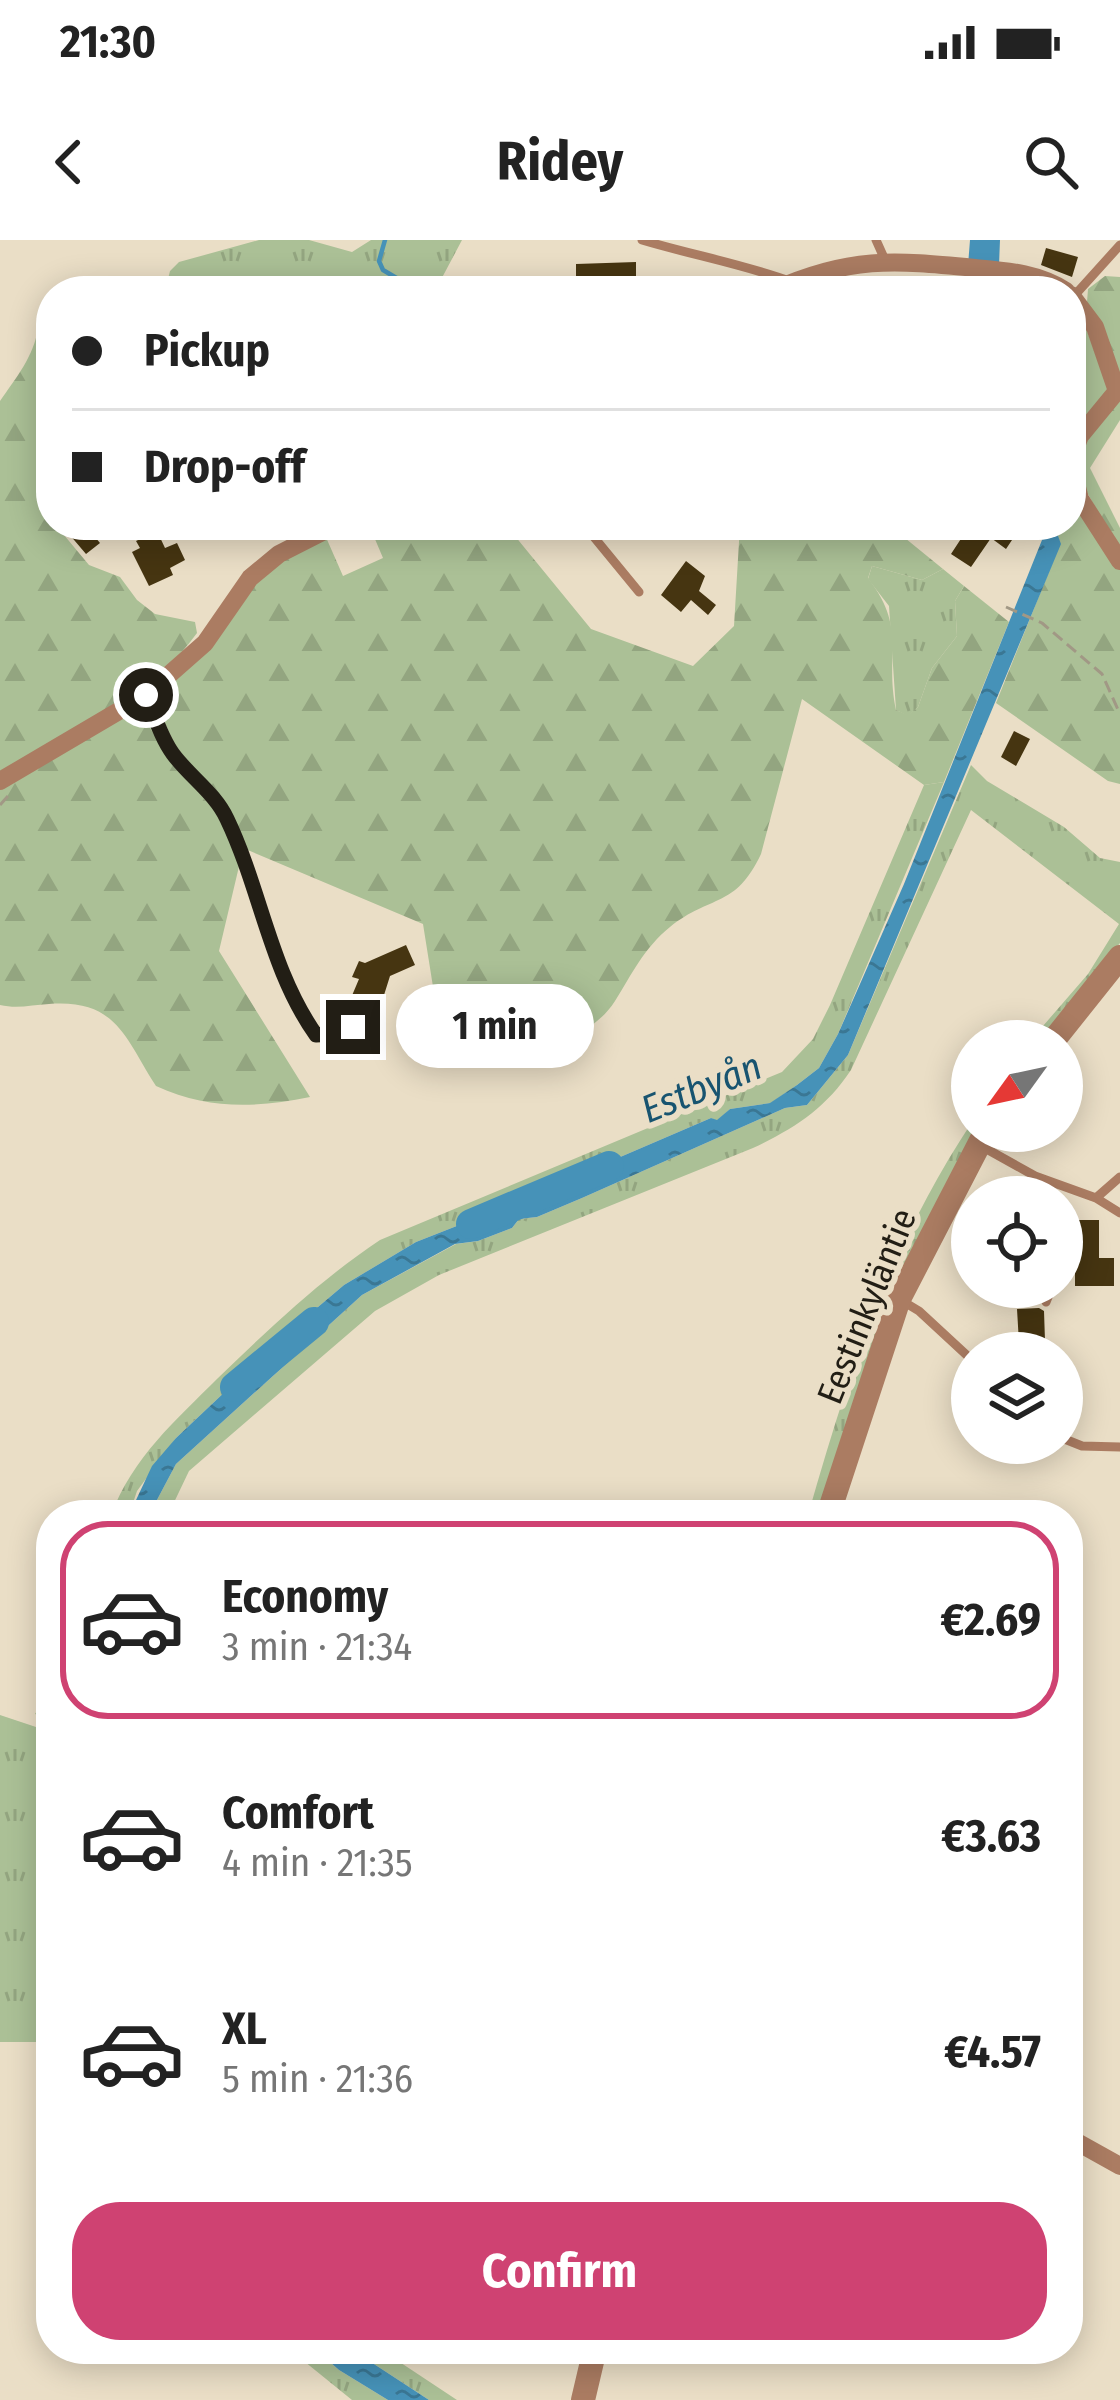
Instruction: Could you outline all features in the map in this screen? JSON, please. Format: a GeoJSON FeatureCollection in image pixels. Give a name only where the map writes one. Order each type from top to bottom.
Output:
{"type":"FeatureCollection","features":[{"type":"Feature","properties":{"kind":"street"},"geometry":{"type":"LineString","coordinates":[[809,276],[885,260],[1037,276]]}},
{"type":"Feature","properties":{"kind":"street"},"geometry":{"type":"LineString","coordinates":[[1086,315],[1095,327],[1117,391],[1086,429]]}},
{"type":"Feature","properties":{"kind":"street"},"geometry":{"type":"LineString","coordinates":[[1086,508],[1120,561]]}},
{"type":"Feature","properties":{"kind":"street"},"geometry":{"type":"LineString","coordinates":[[0,781],[146,695],[206,643],[250,578],[279,554],[307,540]]}},
{"type":"Feature","properties":{"kind":"street"},"geometry":{"type":"LineString","coordinates":[[1070,1020],[1120,957]]}},
{"type":"Feature","properties":{"kind":"street","name":"Eestinkyläntie"},"geometry":{"type":"LineString","coordinates":[[833,1500],[899,1299],[975,1152]]}},
{"type":"Feature","properties":{"kind":"street"},"geometry":{"type":"LineString","coordinates":[[1083,2145],[1120,2166]]}},
{"type":"Feature","properties":{"kind":"street"},"geometry":{"type":"LineString","coordinates":[[583,2400],[591,2364]]}},
{"type":"Feature","properties":{"kind":"lane"},"geometry":{"type":"LineString","coordinates":[[642,240],[776,276]]}},
{"type":"Feature","properties":{"kind":"lane"},"geometry":{"type":"LineString","coordinates":[[876,240],[885,260]]}},
{"type":"Feature","properties":{"kind":"lane"},"geometry":{"type":"LineString","coordinates":[[1086,278],[1120,245]]}},
{"type":"Feature","properties":{"kind":"lane"},"geometry":{"type":"LineString","coordinates":[[596,540],[639,592]]}},
{"type":"Feature","properties":{"kind":"lane"},"geometry":{"type":"LineString","coordinates":[[146,695],[172,753],[226,814],[275,959],[299,1012],[316,1035],[353,1027]]}},
{"type":"Feature","properties":{"kind":"lane"},"geometry":{"type":"LineString","coordinates":[[1004,1152],[1040,1176]]}},
{"type":"Feature","properties":{"kind":"lane"},"geometry":{"type":"LineString","coordinates":[[1096,1198],[1120,1177]]}},
{"type":"Feature","properties":{"kind":"lane"},"geometry":{"type":"LineString","coordinates":[[1083,1193],[1120,1213]]}},
{"type":"Feature","properties":{"kind":"lane"},"geometry":{"type":"LineString","coordinates":[[899,1299],[920,1311],[951,1340]]}},
{"type":"Feature","properties":{"kind":"lane"},"geometry":{"type":"LineString","coordinates":[[1083,1446],[1120,1447]]}},
{"type":"Feature","properties":{"kind":"path"},"geometry":{"type":"LineString","coordinates":[[1006,607],[1042,622],[1102,674],[1120,714]]}},
{"type":"Feature","properties":{"kind":"green space"},"geometry":{"type":"Polygon","coordinates":[[[259,240],[309,240],[352,252],[371,240],[462,240],[443,276],[169,276],[179,262],[259,240]]]}},
{"type":"Feature","properties":{"kind":"green space"},"geometry":{"type":"Polygon","coordinates":[[[1105,276],[1120,277],[1120,377],[1087,302],[1088,289],[1105,276]]]}},
{"type":"Feature","properties":{"kind":"green space"},"geometry":{"type":"Polygon","coordinates":[[[1086,328],[1110,395],[1086,424],[1086,328]]]}},
{"type":"Feature","properties":{"kind":"green space"},"geometry":{"type":"Polygon","coordinates":[[[36,338],[36,540],[68,540],[89,565],[120,577],[155,614],[195,622],[197,633],[132,695],[0,772],[0,401],[36,338]]]}},
{"type":"Feature","properties":{"kind":"green space"},"geometry":{"type":"Polygon","coordinates":[[[1120,392],[1120,420],[1090,468],[1120,528],[1120,553],[1086,490],[1086,443],[1120,392]]]}},
{"type":"Feature","properties":{"kind":"green space"},"geometry":{"type":"Polygon","coordinates":[[[1086,512],[1120,568],[1120,784],[1108,781],[996,703],[1059,540],[1086,540],[1086,512]]]}},
{"type":"Feature","properties":{"kind":"green space"},"geometry":{"type":"Polygon","coordinates":[[[314,540],[327,540],[343,576],[383,558],[375,540],[518,540],[591,629],[693,666],[734,626],[739,540],[907,540],[943,569],[922,580],[872,566],[868,578],[888,613],[896,710],[908,715],[918,707],[932,668],[957,636],[955,601],[964,586],[1009,622],[944,782],[924,785],[802,699],[761,854],[742,884],[661,935],[615,1001],[582,1031],[538,1047],[445,1062],[423,924],[243,848],[227,811],[175,745],[152,695],[283,555],[314,540]]]}},
{"type":"Feature","properties":{"kind":"green space"},"geometry":{"type":"Polygon","coordinates":[[[872,566],[922,580],[943,569],[964,586],[955,601],[957,636],[932,668],[918,707],[908,716],[896,710],[889,606],[868,579],[872,566]]]}},
{"type":"Feature","properties":{"kind":"green space"},"geometry":{"type":"Polygon","coordinates":[[[144,703],[166,754],[219,815],[241,858],[219,951],[310,1097],[232,1105],[176,1094],[156,1086],[126,1038],[105,1015],[72,1004],[0,1005],[0,787],[144,703]]]}},
{"type":"Feature","properties":{"kind":"green space"},"geometry":{"type":"Polygon","coordinates":[[[971,765],[987,781],[1064,827],[1100,858],[1120,862],[1120,943],[1058,1020],[1048,1020],[1088,974],[1119,924],[971,810],[851,1070],[820,1107],[753,1148],[439,1275],[375,1311],[189,1471],[175,1500],[157,1500],[176,1464],[362,1295],[456,1244],[512,1228],[519,1219],[537,1217],[785,1108],[807,1105],[848,1055],[971,765]]]}},
{"type":"Feature","properties":{"kind":"green space"},"geometry":{"type":"Polygon","coordinates":[[[944,782],[838,1034],[819,1068],[771,1103],[730,1109],[717,1121],[711,1118],[583,1173],[540,1200],[416,1242],[344,1285],[305,1318],[279,1351],[229,1388],[176,1438],[134,1500],[117,1500],[143,1458],[186,1409],[296,1305],[380,1240],[782,1072],[813,1039],[830,1005],[924,785],[944,782]]]}},
{"type":"Feature","properties":{"kind":"green space"},"geometry":{"type":"Polygon","coordinates":[[[953,1152],[969,1152],[960,1176],[951,1176],[951,1197],[827,1500],[812,1500],[874,1312],[917,1216],[953,1152]]]}},
{"type":"Feature","properties":{"kind":"green space"},"geometry":{"type":"Polygon","coordinates":[[[0,1715],[36,1727],[36,2042],[0,2042],[0,1715]]]}},
{"type":"Feature","properties":{"kind":"green space"},"geometry":{"type":"Polygon","coordinates":[[[308,2364],[332,2364],[388,2400],[352,2400],[308,2364]]]}},
{"type":"Feature","properties":{"kind":"green space"},"geometry":{"type":"Polygon","coordinates":[[[374,2364],[403,2364],[457,2400],[429,2400],[374,2364]]]}},
{"type":"Feature","properties":{"kind":"water"},"geometry":{"type":"Polygon","coordinates":[[[970,240],[1000,240],[999,276],[967,276],[970,240]]]}},
{"type":"Feature","properties":{"kind":"water"},"geometry":{"type":"Polygon","coordinates":[[[1042,540],[1060,540],[848,1055],[807,1105],[785,1108],[537,1217],[519,1219],[512,1228],[455,1244],[362,1295],[176,1464],[157,1500],[136,1500],[152,1466],[176,1438],[229,1388],[279,1351],[305,1318],[344,1285],[416,1242],[540,1200],[583,1173],[711,1118],[717,1120],[730,1109],[770,1103],[819,1068],[904,884],[1042,540]]]}},
{"type":"Feature","properties":{"kind":"water"},"geometry":{"type":"Polygon","coordinates":[[[332,2364],[374,2364],[429,2400],[388,2400],[332,2364]]]}},
{"type":"Feature","properties":{"kind":"building"},"geometry":{"type":"Polygon","coordinates":[[[1046,248],[1078,257],[1072,276],[1041,265],[1046,248]]]}},
{"type":"Feature","properties":{"kind":"building"},"geometry":{"type":"Polygon","coordinates":[[[636,262],[636,276],[576,276],[576,264],[636,262]]]}},
{"type":"Feature","properties":{"kind":"building"},"geometry":{"type":"Polygon","coordinates":[[[74,540],[98,540],[100,543],[86,554],[74,540]]]}},
{"type":"Feature","properties":{"kind":"building"},"geometry":{"type":"Polygon","coordinates":[[[161,540],[165,548],[177,543],[185,560],[170,568],[173,575],[149,586],[132,552],[140,548],[136,541],[161,540]]]}},
{"type":"Feature","properties":{"kind":"building"},"geometry":{"type":"Polygon","coordinates":[[[960,540],[990,540],[971,567],[951,554],[960,540]]]}},
{"type":"Feature","properties":{"kind":"building"},"geometry":{"type":"Polygon","coordinates":[[[686,561],[705,576],[699,591],[716,605],[708,615],[691,600],[681,612],[661,595],[686,561]]]}},
{"type":"Feature","properties":{"kind":"building"},"geometry":{"type":"Polygon","coordinates":[[[1014,731],[1030,739],[1016,766],[1001,757],[1014,731]]]}},
{"type":"Feature","properties":{"kind":"building"},"geometry":{"type":"Polygon","coordinates":[[[406,945],[415,965],[390,976],[379,1011],[369,1013],[348,1005],[359,979],[352,977],[359,961],[365,963],[406,945]]]}},
{"type":"Feature","properties":{"kind":"building"},"geometry":{"type":"Polygon","coordinates":[[[1083,1220],[1099,1220],[1099,1258],[1114,1258],[1114,1286],[1083,1286],[1083,1220]]]}},
{"type":"Feature","properties":{"kind":"building"},"geometry":{"type":"Polygon","coordinates":[[[1017,1309],[1044,1311],[1045,1332],[1018,1332],[1017,1309]]]}},
{"type":"Feature","properties":{"kind":"waterway"},"geometry":{"type":"LineString","coordinates":[[385,240],[379,261],[393,276]]}},
{"type":"Feature","properties":{"kind":"waterway","name":"Estbyån"},"geometry":{"type":"LineString","coordinates":[[471,1224],[609,1166]]}},
{"type":"Feature","properties":{"kind":"waterway","name":"Estbyån"},"geometry":{"type":"LineString","coordinates":[[235,1387],[314,1322]]}},
{"type":"Feature","properties":{"kind":"route"},"geometry":{"type":"LineString","coordinates":[[146,695],[172,753],[226,814],[275,959],[299,1012],[316,1035],[353,1027]]}}]}
